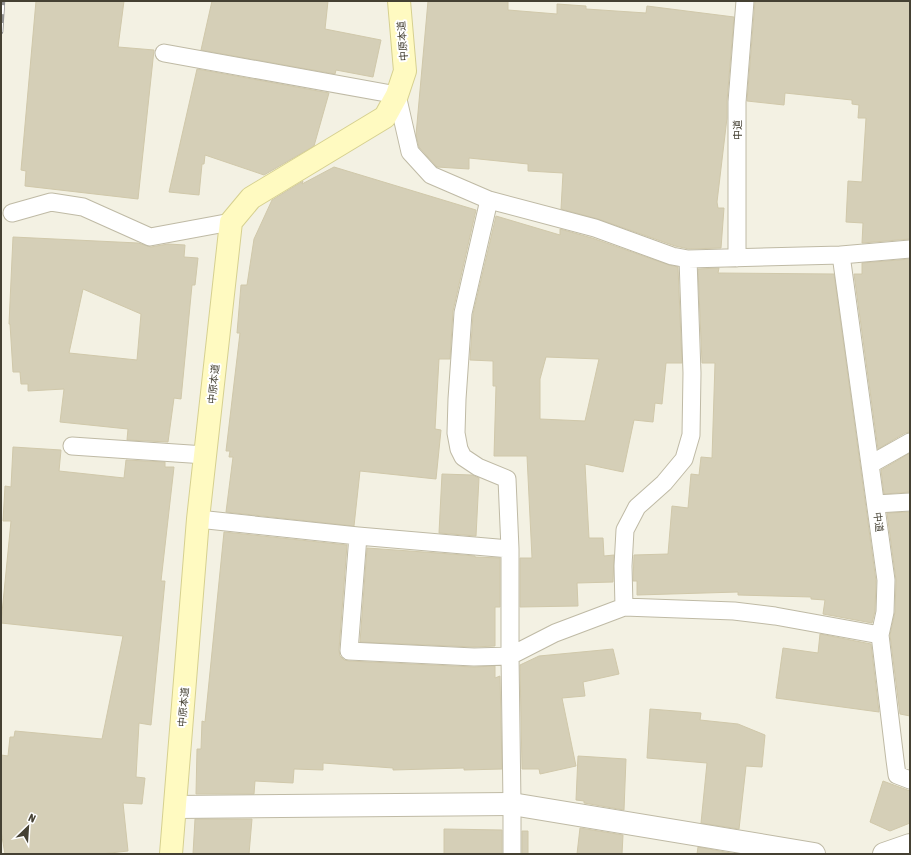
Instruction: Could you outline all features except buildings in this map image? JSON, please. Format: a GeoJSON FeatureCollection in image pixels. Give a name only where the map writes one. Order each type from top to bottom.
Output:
{"type":"FeatureCollection","features":[{"type":"Feature","properties":{"kind":"street","name":"中原本道"},"geometry":{"type":"LineString","coordinates":[[171,854],[198,520],[230,222],[251,198],[385,117],[397,95],[405,71],[400,1]]}},
{"type":"Feature","properties":{"kind":"street"},"geometry":{"type":"LineString","coordinates":[[176,807],[512,804],[814,854]]}},
{"type":"Feature","properties":{"kind":"street"},"geometry":{"type":"LineString","coordinates":[[884,854],[910,845]]}},
{"type":"Feature","properties":{"kind":"lane","name":"中道"},"geometry":{"type":"LineString","coordinates":[[737,258],[737,102],[745,1]]}},
{"type":"Feature","properties":{"kind":"lane"},"geometry":{"type":"LineString","coordinates":[[164,53],[397,95],[410,152],[431,175],[489,200],[595,228],[672,256],[688,259],[841,255],[910,249]]}},
{"type":"Feature","properties":{"kind":"lane"},"geometry":{"type":"LineString","coordinates":[[489,200],[463,313],[456,433],[463,458],[478,467],[507,479],[510,549],[512,854]]}},
{"type":"Feature","properties":{"kind":"lane"},"geometry":{"type":"LineString","coordinates":[[12,213],[51,202],[83,207],[150,237],[230,222]]}},
{"type":"Feature","properties":{"kind":"lane","name":"中道"},"geometry":{"type":"LineString","coordinates":[[841,255],[886,580],[885,612],[880,634],[897,775],[910,780]]}},
{"type":"Feature","properties":{"kind":"lane"},"geometry":{"type":"LineString","coordinates":[[624,607],[623,566],[625,530],[637,507],[664,483],[684,459],[691,435],[692,373],[688,259]]}},
{"type":"Feature","properties":{"kind":"lane"},"geometry":{"type":"LineString","coordinates":[[870,464],[910,442]]}},
{"type":"Feature","properties":{"kind":"lane"},"geometry":{"type":"LineString","coordinates":[[72,446],[205,455]]}},
{"type":"Feature","properties":{"kind":"lane"},"geometry":{"type":"LineString","coordinates":[[876,504],[910,502]]}},
{"type":"Feature","properties":{"kind":"lane"},"geometry":{"type":"LineString","coordinates":[[198,520],[510,549]]}},
{"type":"Feature","properties":{"kind":"lane"},"geometry":{"type":"LineString","coordinates":[[358,536],[349,651],[474,657],[510,656],[555,633],[624,607],[734,611],[775,616],[880,634]]}},
{"type":"Feature","properties":{"kind":"railway"},"geometry":{"type":"LineString","coordinates":[[1,32],[3,1]]}}]}
